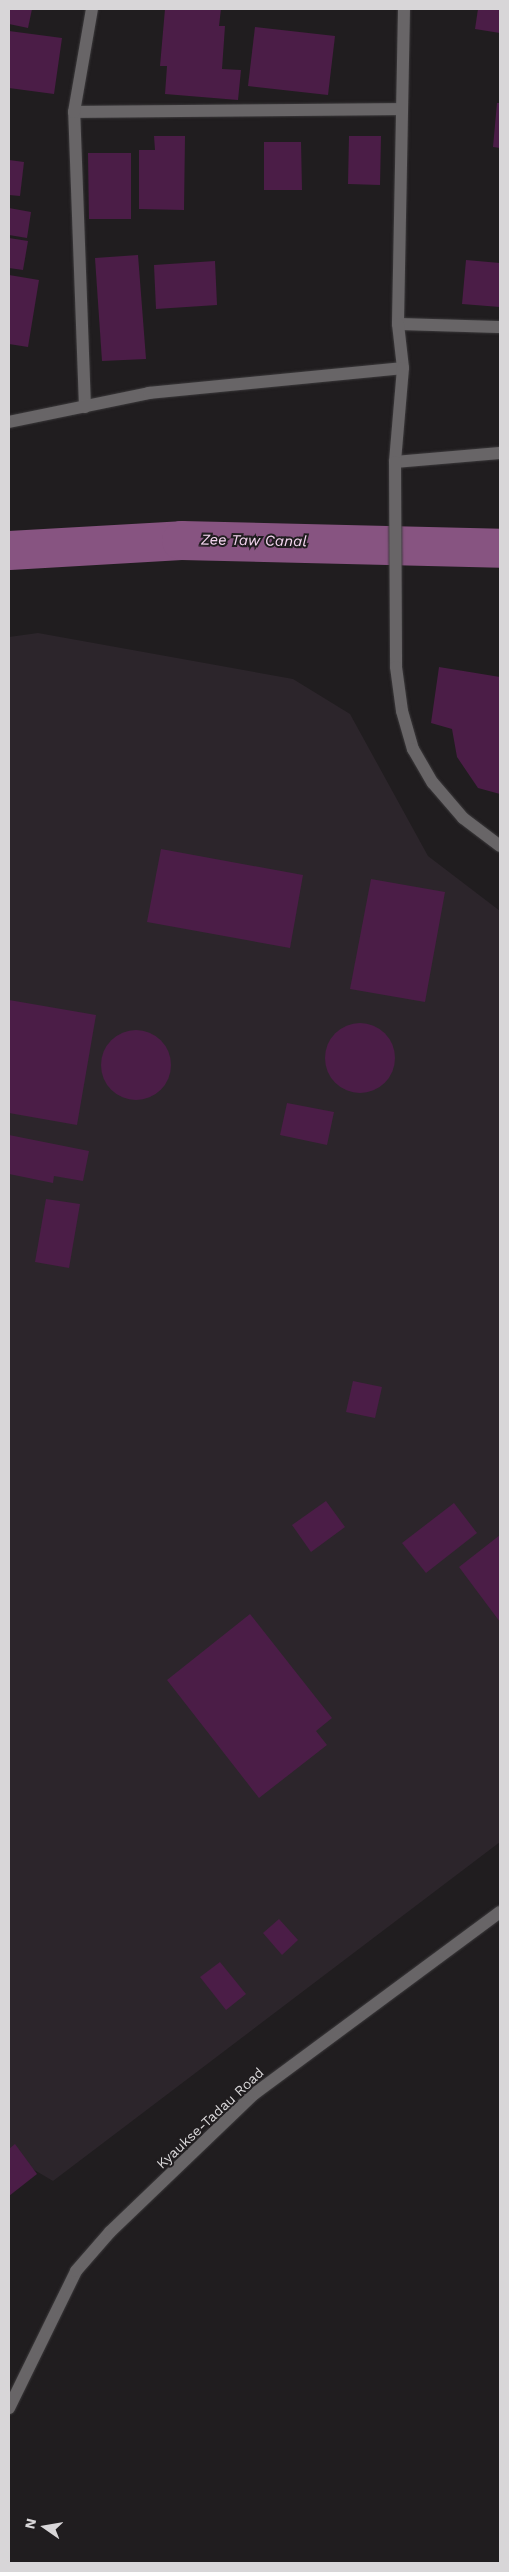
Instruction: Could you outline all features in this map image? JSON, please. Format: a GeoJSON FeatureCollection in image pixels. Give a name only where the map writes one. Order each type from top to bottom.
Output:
{"type":"FeatureCollection","features":[{"type":"Feature","properties":{"kind":"street"},"geometry":{"type":"LineString","coordinates":[[86,407],[74,112],[92,9]]}},
{"type":"Feature","properties":{"kind":"street"},"geometry":{"type":"LineString","coordinates":[[404,9],[398,324],[404,368],[395,462],[394,502],[394,632],[402,711],[413,749],[434,783],[463,818],[500,846]]}},
{"type":"Feature","properties":{"kind":"street"},"geometry":{"type":"LineString","coordinates":[[74,112],[402,109]]}},
{"type":"Feature","properties":{"kind":"street"},"geometry":{"type":"LineString","coordinates":[[398,324],[500,327]]}},
{"type":"Feature","properties":{"kind":"street"},"geometry":{"type":"LineString","coordinates":[[9,422],[149,392],[404,368]]}},
{"type":"Feature","properties":{"kind":"street"},"geometry":{"type":"LineString","coordinates":[[395,462],[500,453]]}},
{"type":"Feature","properties":{"kind":"street","name":"Kyaukse-Tadau Road"},"geometry":{"type":"LineString","coordinates":[[9,2408],[76,2271],[110,2232],[254,2094],[500,1912]]}},
{"type":"Feature","properties":{"kind":"shaded area"},"geometry":{"type":"Polygon","coordinates":[[[38,633],[293,679],[350,714],[428,856],[500,911],[500,1842],[53,2181],[9,2155],[9,637],[38,633]]]}},
{"type":"Feature","properties":{"kind":"building"},"geometry":{"type":"Polygon","coordinates":[[[9,9],[32,9],[28,28],[9,24],[9,9]]]}},
{"type":"Feature","properties":{"kind":"building"},"geometry":{"type":"Polygon","coordinates":[[[165,9],[221,9],[219,26],[225,26],[222,69],[241,70],[238,100],[165,94],[167,66],[160,66],[165,9]]]}},
{"type":"Feature","properties":{"kind":"building"},"geometry":{"type":"Polygon","coordinates":[[[478,9],[500,9],[500,33],[475,29],[478,9]]]}},
{"type":"Feature","properties":{"kind":"building"},"geometry":{"type":"Polygon","coordinates":[[[255,27],[335,36],[328,95],[248,86],[255,27]]]}},
{"type":"Feature","properties":{"kind":"building"},"geometry":{"type":"Polygon","coordinates":[[[9,31],[62,38],[54,94],[9,88],[9,31]]]}},
{"type":"Feature","properties":{"kind":"building"},"geometry":{"type":"Polygon","coordinates":[[[497,103],[500,103],[500,148],[493,147],[497,103]]]}},
{"type":"Feature","properties":{"kind":"building"},"geometry":{"type":"Polygon","coordinates":[[[154,136],[185,136],[184,210],[139,209],[139,150],[155,150],[154,136]]]}},
{"type":"Feature","properties":{"kind":"building"},"geometry":{"type":"Polygon","coordinates":[[[349,136],[381,136],[380,185],[348,184],[349,136]]]}},
{"type":"Feature","properties":{"kind":"building"},"geometry":{"type":"Polygon","coordinates":[[[264,142],[301,142],[302,190],[264,190],[264,142]]]}},
{"type":"Feature","properties":{"kind":"building"},"geometry":{"type":"Polygon","coordinates":[[[88,153],[131,153],[131,219],[89,219],[88,153]]]}},
{"type":"Feature","properties":{"kind":"building"},"geometry":{"type":"Polygon","coordinates":[[[9,160],[24,162],[20,196],[9,195],[9,160]]]}},
{"type":"Feature","properties":{"kind":"building"},"geometry":{"type":"Polygon","coordinates":[[[9,208],[31,212],[27,238],[9,235],[9,208]]]}},
{"type":"Feature","properties":{"kind":"building"},"geometry":{"type":"Polygon","coordinates":[[[9,238],[28,241],[23,270],[9,268],[9,238]]]}},
{"type":"Feature","properties":{"kind":"building"},"geometry":{"type":"Polygon","coordinates":[[[138,255],[146,359],[102,361],[95,258],[138,255]]]}},
{"type":"Feature","properties":{"kind":"building"},"geometry":{"type":"Polygon","coordinates":[[[466,260],[500,263],[500,307],[462,304],[466,260]]]}},
{"type":"Feature","properties":{"kind":"building"},"geometry":{"type":"Polygon","coordinates":[[[215,261],[217,305],[156,309],[154,265],[215,261]]]}},
{"type":"Feature","properties":{"kind":"building"},"geometry":{"type":"Polygon","coordinates":[[[9,275],[39,280],[28,347],[9,344],[9,275]]]}},
{"type":"Feature","properties":{"kind":"building"},"geometry":{"type":"Polygon","coordinates":[[[439,667],[500,677],[500,794],[478,788],[457,757],[452,729],[431,723],[439,667]]]}},
{"type":"Feature","properties":{"kind":"building"},"geometry":{"type":"Polygon","coordinates":[[[161,849],[303,875],[290,948],[147,922],[161,849]]]}},
{"type":"Feature","properties":{"kind":"building"},"geometry":{"type":"Polygon","coordinates":[[[371,879],[445,892],[425,1002],[350,989],[371,879]]]}},
{"type":"Feature","properties":{"kind":"building"},"geometry":{"type":"Polygon","coordinates":[[[9,1000],[96,1015],[77,1125],[9,1113],[9,1000]]]}},
{"type":"Feature","properties":{"kind":"building"},"geometry":{"type":"Polygon","coordinates":[[[367,1023],[380,1029],[389,1038],[393,1044],[395,1058],[393,1072],[385,1083],[374,1091],[353,1093],[346,1091],[335,1083],[327,1072],[325,1051],[327,1044],[335,1033],[346,1025],[367,1023]]]}},
{"type":"Feature","properties":{"kind":"building"},"geometry":{"type":"Polygon","coordinates":[[[143,1030],[156,1036],[165,1045],[169,1051],[171,1065],[169,1079],[161,1090],[150,1098],[129,1100],[122,1098],[111,1090],[103,1079],[101,1058],[103,1051],[111,1040],[122,1032],[143,1030]]]}},
{"type":"Feature","properties":{"kind":"building"},"geometry":{"type":"Polygon","coordinates":[[[287,1103],[334,1112],[327,1145],[280,1135],[287,1103]]]}},
{"type":"Feature","properties":{"kind":"building"},"geometry":{"type":"Polygon","coordinates":[[[9,1135],[89,1151],[83,1181],[54,1176],[53,1183],[9,1174],[9,1135]]]}},
{"type":"Feature","properties":{"kind":"building"},"geometry":{"type":"Polygon","coordinates":[[[46,1199],[80,1204],[69,1268],[35,1262],[46,1199]]]}},
{"type":"Feature","properties":{"kind":"building"},"geometry":{"type":"Polygon","coordinates":[[[353,1381],[382,1387],[375,1418],[346,1412],[353,1381]]]}},
{"type":"Feature","properties":{"kind":"building"},"geometry":{"type":"Polygon","coordinates":[[[326,1501],[345,1527],[311,1552],[292,1525],[326,1501]]]}},
{"type":"Feature","properties":{"kind":"building"},"geometry":{"type":"Polygon","coordinates":[[[454,1503],[477,1533],[426,1573],[402,1543],[454,1503]]]}},
{"type":"Feature","properties":{"kind":"building"},"geometry":{"type":"Polygon","coordinates":[[[500,1535],[500,1622],[459,1567],[500,1535]]]}},
{"type":"Feature","properties":{"kind":"building"},"geometry":{"type":"Polygon","coordinates":[[[250,1614],[332,1718],[316,1731],[327,1745],[259,1798],[167,1680],[250,1614]]]}},
{"type":"Feature","properties":{"kind":"building"},"geometry":{"type":"Polygon","coordinates":[[[279,1919],[298,1940],[282,1955],[263,1933],[279,1919]]]}},
{"type":"Feature","properties":{"kind":"building"},"geometry":{"type":"Polygon","coordinates":[[[220,1962],[246,1994],[226,2010],[200,1977],[220,1962]]]}},
{"type":"Feature","properties":{"kind":"building"},"geometry":{"type":"Polygon","coordinates":[[[15,2144],[37,2174],[9,2196],[9,2149],[15,2144]]]}},
{"type":"Feature","properties":{"kind":"waterway","name":"Zee Taw Canal"},"geometry":{"type":"LineString","coordinates":[[9,550],[181,540],[500,548]]}}]}
